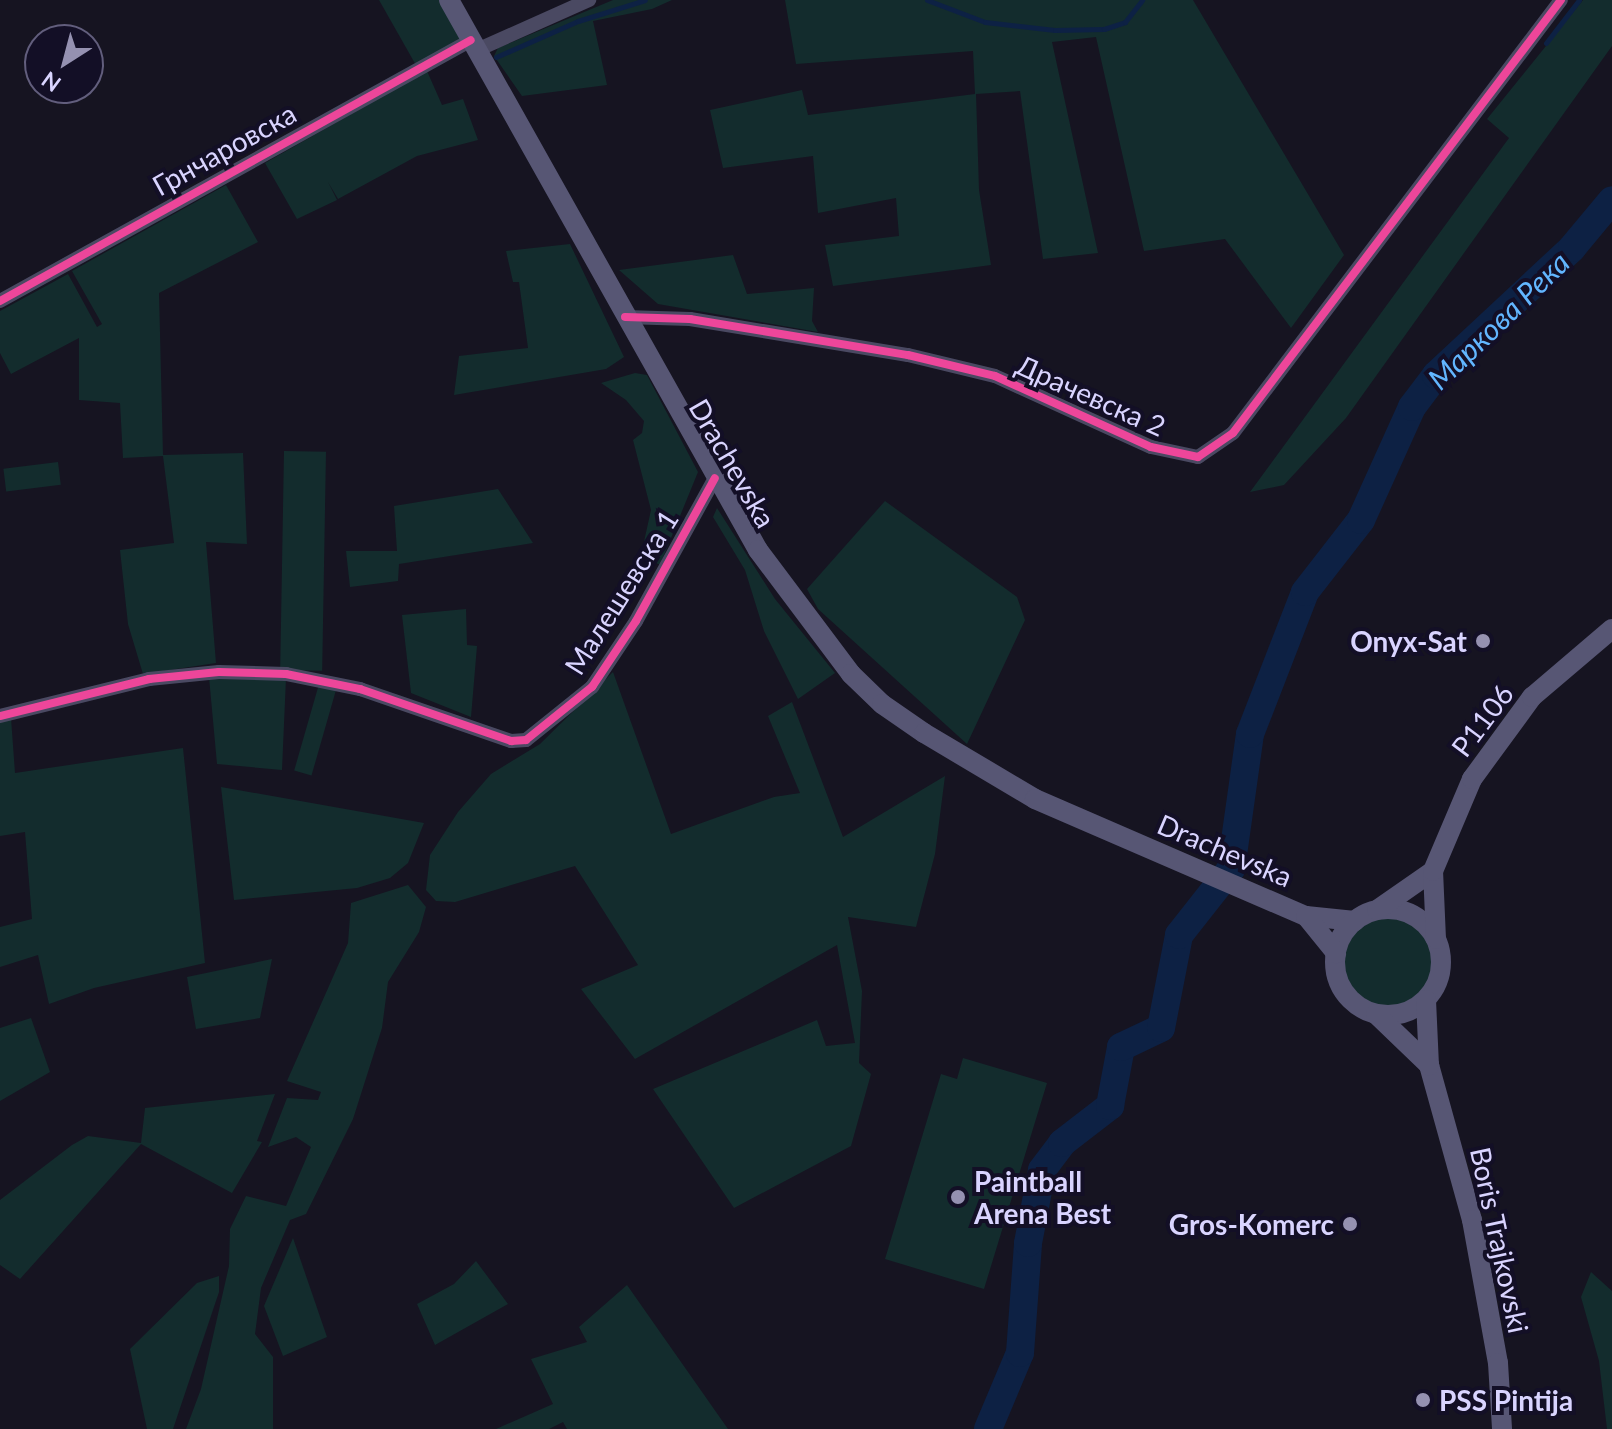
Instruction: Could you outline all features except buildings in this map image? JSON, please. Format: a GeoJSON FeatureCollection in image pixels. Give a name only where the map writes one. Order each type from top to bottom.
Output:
{"type":"FeatureCollection","features":[{"type":"Feature","properties":{"kind":"main road","name":"Drachevska"},"geometry":{"type":"LineString","coordinates":[[449,0],[715,478],[814,627],[882,704],[973,766],[1106,830],[1306,916],[1355,921]]}},
{"type":"Feature","properties":{"kind":"main road","name":"P1106"},"geometry":{"type":"LineString","coordinates":[[1433,871],[1472,779],[1510,722],[1612,629]]}},
{"type":"Feature","properties":{"kind":"main road"},"geometry":{"type":"LineString","coordinates":[[1429,1065],[1376,1014],[1344,991],[1336,953],[1355,921],[1433,871]]}},
{"type":"Feature","properties":{"kind":"main road","name":"Boris Trajkovski"},"geometry":{"type":"LineString","coordinates":[[1433,871],[1436,939],[1441,971],[1426,1000],[1429,1065],[1472,1220],[1498,1363],[1502,1429]]}},
{"type":"Feature","properties":{"kind":"main road"},"geometry":{"type":"LineString","coordinates":[[1375,911],[1395,910],[1415,917],[1436,939]]}},
{"type":"Feature","properties":{"kind":"main road","name":"Drachevska"},"geometry":{"type":"LineString","coordinates":[[1306,916],[1336,953]]}},
{"type":"Feature","properties":{"kind":"main road"},"geometry":{"type":"LineString","coordinates":[[1376,1014],[1397,1014],[1426,1000]]}},
{"type":"Feature","properties":{"kind":"street","name":"Грнчаровска"},"geometry":{"type":"LineString","coordinates":[[0,301],[474,45],[589,0]]}},
{"type":"Feature","properties":{"kind":"street","name":"Драчевска 2"},"geometry":{"type":"LineString","coordinates":[[625,317],[690,319],[908,355],[995,376],[1151,447],[1198,457],[1233,433],[1561,0]]}},
{"type":"Feature","properties":{"kind":"street","name":"Малешевска 1"},"geometry":{"type":"LineString","coordinates":[[0,716],[149,679],[219,672],[286,674],[360,689],[502,738],[526,740],[592,687],[636,621],[715,478]]}},
{"type":"Feature","properties":{"kind":"green space"},"geometry":{"type":"Polygon","coordinates":[[[379,0],[450,0],[471,40],[417,67],[379,0]]]}},
{"type":"Feature","properties":{"kind":"green space"},"geometry":{"type":"Polygon","coordinates":[[[613,0],[672,0],[652,9],[593,21],[607,85],[522,96],[494,56],[498,48],[613,0]]]}},
{"type":"Feature","properties":{"kind":"green space"},"geometry":{"type":"Polygon","coordinates":[[[785,0],[1193,0],[1344,255],[1291,328],[1225,239],[1144,251],[1096,37],[1052,42],[1098,253],[1043,259],[1020,91],[976,94],[979,190],[991,265],[833,286],[825,245],[899,236],[896,198],[818,213],[813,156],[723,168],[710,110],[802,90],[808,115],[975,94],[973,51],[796,64],[785,0]]]}},
{"type":"Feature","properties":{"kind":"green space"},"geometry":{"type":"Polygon","coordinates":[[[1583,0],[1612,0],[1612,46],[1346,418],[1284,485],[1250,492],[1509,138],[1487,119],[1583,0]]]}},
{"type":"Feature","properties":{"kind":"green space"},"geometry":{"type":"Polygon","coordinates":[[[427,71],[442,105],[463,99],[478,140],[417,156],[338,199],[328,182],[337,200],[297,219],[265,163],[427,71]]]}},
{"type":"Feature","properties":{"kind":"green space"},"geometry":{"type":"Polygon","coordinates":[[[226,185],[258,242],[159,293],[163,455],[243,453],[247,544],[206,542],[216,663],[143,674],[128,624],[120,550],[174,543],[163,456],[123,458],[120,403],[79,400],[79,338],[11,374],[0,353],[0,311],[68,274],[97,327],[102,324],[72,271],[226,185]]]}},
{"type":"Feature","properties":{"kind":"green space"},"geometry":{"type":"Polygon","coordinates":[[[570,244],[624,357],[606,369],[454,395],[459,356],[528,348],[519,282],[513,282],[506,251],[570,244]]]}},
{"type":"Feature","properties":{"kind":"green space"},"geometry":{"type":"Polygon","coordinates":[[[733,255],[747,294],[814,288],[812,321],[818,332],[658,304],[619,270],[733,255]]]}},
{"type":"Feature","properties":{"kind":"green space"},"geometry":{"type":"Polygon","coordinates":[[[635,373],[647,375],[698,472],[660,565],[641,555],[651,510],[633,440],[642,433],[644,421],[626,400],[601,383],[635,373]]]}},
{"type":"Feature","properties":{"kind":"green space"},"geometry":{"type":"Polygon","coordinates":[[[284,451],[326,452],[322,671],[280,670],[284,451]]]}},
{"type":"Feature","properties":{"kind":"green space"},"geometry":{"type":"Polygon","coordinates":[[[58,462],[61,485],[6,492],[3,469],[58,462]]]}},
{"type":"Feature","properties":{"kind":"green space"},"geometry":{"type":"Polygon","coordinates":[[[498,489],[533,543],[399,564],[398,581],[350,587],[346,551],[397,551],[394,506],[498,489]]]}},
{"type":"Feature","properties":{"kind":"green space"},"geometry":{"type":"Polygon","coordinates":[[[885,501],[1017,597],[1025,620],[967,744],[818,609],[807,589],[885,501]]]}},
{"type":"Feature","properties":{"kind":"green space"},"geometry":{"type":"Polygon","coordinates":[[[717,508],[775,599],[835,673],[798,699],[764,631],[745,570],[713,517],[717,508]]]}},
{"type":"Feature","properties":{"kind":"green space"},"geometry":{"type":"Polygon","coordinates":[[[466,609],[467,645],[477,646],[471,717],[411,693],[402,615],[466,609]]]}},
{"type":"Feature","properties":{"kind":"green space"},"geometry":{"type":"Polygon","coordinates":[[[613,672],[671,834],[774,797],[800,793],[768,716],[792,702],[843,837],[945,776],[935,854],[916,927],[848,917],[862,991],[859,1063],[871,1074],[851,1146],[734,1208],[653,1089],[817,1020],[826,1046],[855,1043],[837,945],[635,1059],[581,989],[638,965],[575,866],[455,902],[436,901],[426,890],[430,855],[458,812],[491,774],[540,744],[613,672]]]}},
{"type":"Feature","properties":{"kind":"green space"},"geometry":{"type":"Polygon","coordinates":[[[209,677],[286,678],[282,770],[217,764],[209,677]]]}},
{"type":"Feature","properties":{"kind":"green space"},"geometry":{"type":"Polygon","coordinates":[[[319,684],[336,689],[311,775],[294,771],[319,684]]]}},
{"type":"Feature","properties":{"kind":"green space"},"geometry":{"type":"Polygon","coordinates":[[[11,718],[15,773],[183,748],[205,963],[94,988],[49,1004],[38,955],[0,967],[0,927],[32,919],[25,832],[0,836],[0,722],[11,718]]]}},
{"type":"Feature","properties":{"kind":"green space"},"geometry":{"type":"Polygon","coordinates":[[[221,787],[424,823],[408,863],[390,878],[357,888],[234,900],[221,787]]]}},
{"type":"Feature","properties":{"kind":"green space"},"geometry":{"type":"Polygon","coordinates":[[[408,885],[426,907],[419,932],[388,982],[382,1028],[353,1119],[306,1214],[290,1220],[261,1288],[255,1334],[273,1357],[273,1429],[186,1429],[201,1389],[229,1266],[230,1229],[246,1196],[286,1206],[311,1147],[296,1137],[268,1147],[287,1098],[318,1100],[321,1092],[287,1081],[348,943],[351,903],[408,885]]]}},
{"type":"Feature","properties":{"kind":"green space"},"geometry":{"type":"Polygon","coordinates":[[[1389,918],[1406,921],[1421,931],[1431,946],[1434,963],[1431,980],[1421,995],[1406,1005],[1389,1008],[1372,1005],[1357,995],[1347,980],[1344,963],[1347,946],[1357,931],[1372,921],[1389,918]]]}},
{"type":"Feature","properties":{"kind":"green space"},"geometry":{"type":"Polygon","coordinates":[[[272,959],[260,1018],[196,1029],[187,977],[272,959]]]}},
{"type":"Feature","properties":{"kind":"green space"},"geometry":{"type":"Polygon","coordinates":[[[31,1018],[50,1072],[0,1101],[0,1028],[31,1018]]]}},
{"type":"Feature","properties":{"kind":"green space","name":"Paintball Arena Best"},"geometry":{"type":"Polygon","coordinates":[[[963,1058],[1047,1083],[984,1289],[885,1259],[941,1074],[957,1079],[963,1058]]]}},
{"type":"Feature","properties":{"kind":"green space"},"geometry":{"type":"Polygon","coordinates":[[[275,1094],[257,1141],[262,1142],[232,1193],[141,1144],[20,1279],[0,1265],[0,1200],[72,1145],[88,1136],[141,1143],[145,1108],[275,1094]]]}},
{"type":"Feature","properties":{"kind":"green space"},"geometry":{"type":"Polygon","coordinates":[[[293,1238],[327,1337],[283,1356],[264,1306],[293,1238]]]}},
{"type":"Feature","properties":{"kind":"green space"},"geometry":{"type":"Polygon","coordinates":[[[476,1261],[508,1304],[435,1345],[417,1304],[454,1284],[476,1261]]]}},
{"type":"Feature","properties":{"kind":"green space"},"geometry":{"type":"Polygon","coordinates":[[[1591,1272],[1612,1291],[1612,1429],[1607,1429],[1599,1361],[1581,1297],[1591,1272]]]}},
{"type":"Feature","properties":{"kind":"green space"},"geometry":{"type":"Polygon","coordinates":[[[219,1276],[219,1292],[173,1429],[147,1429],[130,1349],[197,1283],[219,1276]]]}},
{"type":"Feature","properties":{"kind":"green space"},"geometry":{"type":"Polygon","coordinates":[[[627,1285],[728,1429],[567,1429],[563,1422],[549,1429],[496,1429],[553,1404],[531,1359],[587,1342],[579,1327],[627,1285]]]}},
{"type":"Feature","properties":{"kind":"waterway"},"geometry":{"type":"LineString","coordinates":[[496,57],[578,21],[645,0]]}},
{"type":"Feature","properties":{"kind":"waterway"},"geometry":{"type":"LineString","coordinates":[[927,0],[985,22],[1055,30],[1104,29],[1125,22],[1142,0]]}},
{"type":"Feature","properties":{"kind":"waterway"},"geometry":{"type":"LineString","coordinates":[[1546,43],[1579,0]]}},
{"type":"Feature","properties":{"kind":"waterway","name":"Маркова Река"},"geometry":{"type":"LineString","coordinates":[[988,1429],[1020,1353],[1028,1243],[1042,1170],[1062,1143],[1110,1106],[1121,1047],[1161,1028],[1179,935],[1231,869],[1250,734],[1305,592],[1361,520],[1412,407],[1436,375],[1572,248],[1612,200]]}},
{"type":"Feature","properties":{"kind":"cycle path"},"geometry":{"type":"LineString","coordinates":[[625,317],[690,319],[908,355],[995,376],[1151,447],[1198,457],[1233,433],[1561,0]]}},
{"type":"Feature","properties":{"kind":"cycle path"},"geometry":{"type":"LineString","coordinates":[[0,301],[471,40]]}},
{"type":"Feature","properties":{"kind":"cycle path"},"geometry":{"type":"LineString","coordinates":[[0,716],[149,679],[219,672],[286,674],[360,689],[511,741],[526,740],[592,687],[636,621],[715,478]]}},
{"type":"Feature","properties":{"kind":"place","name":"Onyx-Sat"},"geometry":{"type":"Point","coordinates":[1483,641]}},
{"type":"Feature","properties":{"kind":"place","name":"Paintball Arena Best"},"geometry":{"type":"Point","coordinates":[958,1197]}},
{"type":"Feature","properties":{"kind":"place","name":"Gros-Komerc"},"geometry":{"type":"Point","coordinates":[1350,1224]}},
{"type":"Feature","properties":{"kind":"place","name":"PSS Pintija"},"geometry":{"type":"Point","coordinates":[1423,1400]}}]}
